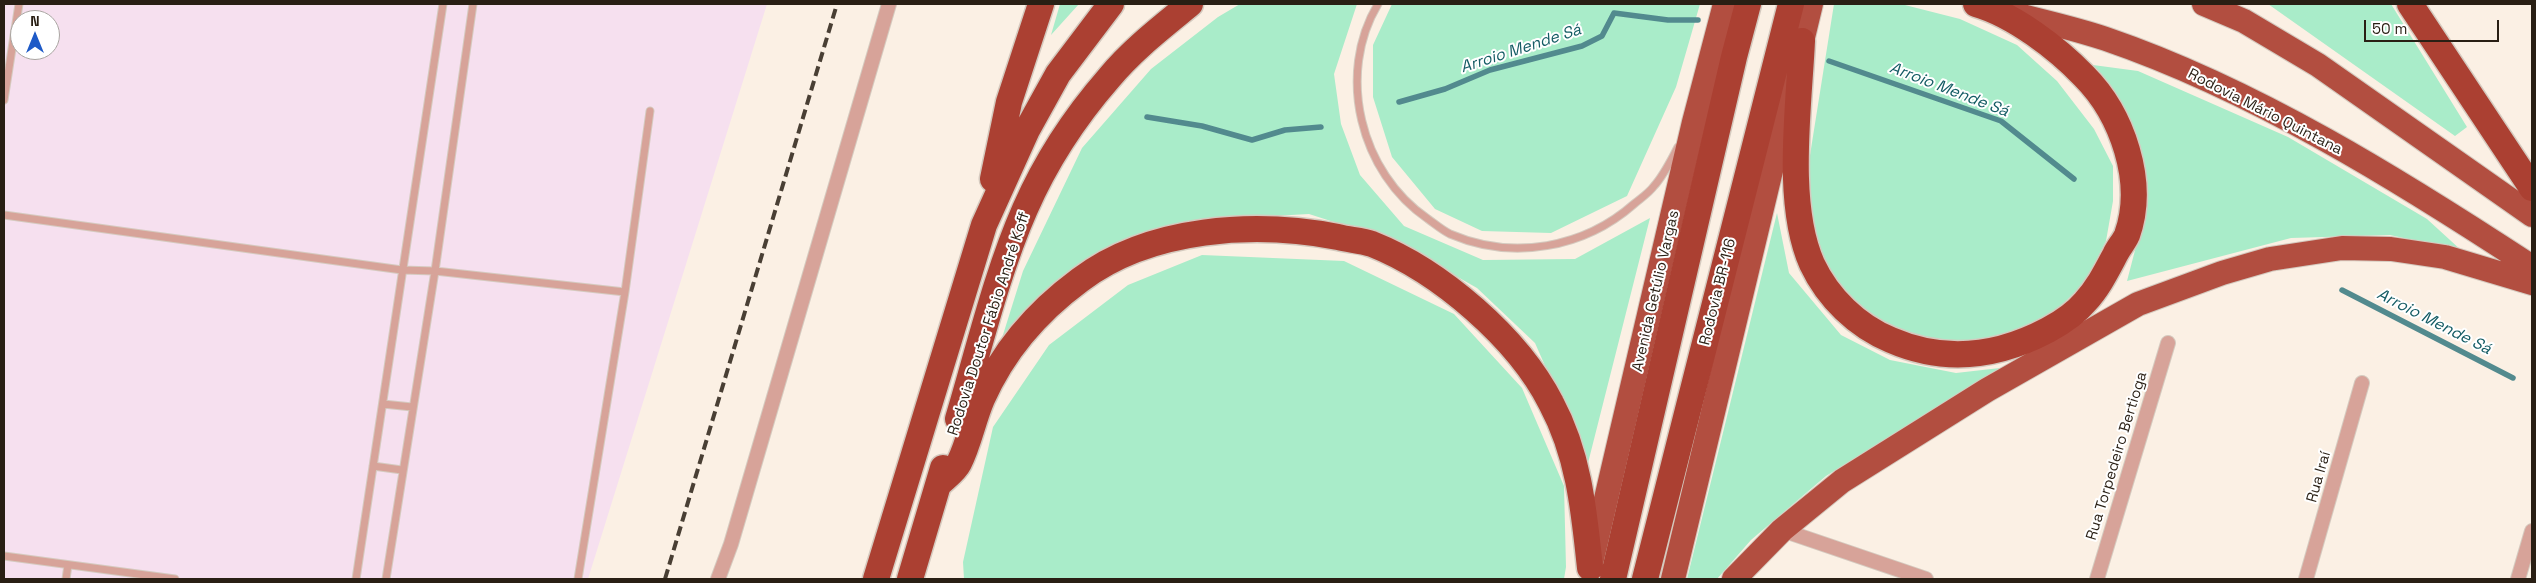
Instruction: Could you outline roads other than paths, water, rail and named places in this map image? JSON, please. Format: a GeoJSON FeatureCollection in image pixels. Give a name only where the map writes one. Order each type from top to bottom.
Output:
{"type":"FeatureCollection","features":[{"type":"Feature","properties":{"kind":"highway"},"geometry":{"type":"LineString","coordinates":[[984,224],[1008,102],[1041,4]]}},
{"type":"Feature","properties":{"kind":"highway","name":"Rodovia Doutor Fábio André Koff"},"geometry":{"type":"LineString","coordinates":[[876,579],[984,224],[1027,130],[1058,74],[1112,4]]}},
{"type":"Feature","properties":{"kind":"highway","name":"Rodovia Doutor Fábio André Koff"},"geometry":{"type":"LineString","coordinates":[[910,579],[1005,263],[1025,209],[1051,158],[1079,115],[1110,76],[1150,36],[1190,4]]}},
{"type":"Feature","properties":{"kind":"highway","name":"Avenida Getúlio Vargas"},"geometry":{"type":"LineString","coordinates":[[1589,574],[1694,122],[1726,4]]}},
{"type":"Feature","properties":{"kind":"highway"},"geometry":{"type":"LineString","coordinates":[[1613,579],[1734,57],[1748,4]]}},
{"type":"Feature","properties":{"kind":"highway","name":"Rodovia BR-116"},"geometry":{"type":"LineString","coordinates":[[1645,579],[1791,4]]}},
{"type":"Feature","properties":{"kind":"highway","name":"Rodovia BR-116"},"geometry":{"type":"LineString","coordinates":[[1673,579],[1811,4]]}},
{"type":"Feature","properties":{"kind":"highway"},"geometry":{"type":"LineString","coordinates":[[2204,4],[2244,21],[2318,65],[2532,215]]}},
{"type":"Feature","properties":{"kind":"highway"},"geometry":{"type":"LineString","coordinates":[[2410,4],[2532,188]]}},
{"type":"Feature","properties":{"kind":"highway"},"geometry":{"type":"LineString","coordinates":[[1802,41],[1796,178],[1799,220],[1812,264],[1850,316],[1875,333],[1905,346],[1939,355],[1971,356],[2001,350],[2030,339],[2058,324],[2084,304],[2102,282],[2116,251],[2127,237],[2131,218],[2133,185],[2128,151],[2115,116],[2094,86],[2044,40],[1980,5]]}},
{"type":"Feature","properties":{"kind":"highway","name":"Rodovia Mário Quintana"},"geometry":{"type":"LineString","coordinates":[[1980,5],[2105,39],[2197,76],[2282,118],[2381,172],[2532,267]]}},
{"type":"Feature","properties":{"kind":"highway"},"geometry":{"type":"LineString","coordinates":[[939,484],[958,465],[982,398],[1009,348],[1042,313],[1081,279],[1122,255],[1185,236],[1246,228],[1305,231],[1371,244],[1419,269],[1466,301],[1500,333],[1532,371],[1552,404],[1570,446],[1582,494],[1589,574]]}},
{"type":"Feature","properties":{"kind":"highway"},"geometry":{"type":"LineString","coordinates":[[1734,579],[1782,530],[1842,481],[1987,390],[2138,304],[2222,273],[2304,252],[2342,248],[2391,249],[2445,257],[2532,283]]}},
{"type":"Feature","properties":{"kind":"street"},"geometry":{"type":"LineString","coordinates":[[718,579],[731,544],[889,4]]}},
{"type":"Feature","properties":{"kind":"street","name":"Rua Torpedeiro Bertioga"},"geometry":{"type":"LineString","coordinates":[[2097,579],[2168,343]]}},
{"type":"Feature","properties":{"kind":"street","name":"Rua Iraí"},"geometry":{"type":"LineString","coordinates":[[2306,579],[2362,383]]}},
{"type":"Feature","properties":{"kind":"street"},"geometry":{"type":"LineString","coordinates":[[1782,530],[1926,579]]}},
{"type":"Feature","properties":{"kind":"street"},"geometry":{"type":"LineString","coordinates":[[2518,579],[2532,531]]}},
{"type":"Feature","properties":{"kind":"lane"},"geometry":{"type":"LineString","coordinates":[[4,100],[19,4]]}},
{"type":"Feature","properties":{"kind":"lane"},"geometry":{"type":"LineString","coordinates":[[356,579],[443,4]]}},
{"type":"Feature","properties":{"kind":"lane"},"geometry":{"type":"LineString","coordinates":[[386,579],[435,271],[474,4]]}},
{"type":"Feature","properties":{"kind":"lane"},"geometry":{"type":"LineString","coordinates":[[1378,4],[1362,36],[1358,57],[1358,106],[1368,140],[1380,168],[1395,192],[1449,234],[1480,243],[1536,248],[1564,243],[1597,230],[1626,211],[1654,186],[1694,122]]}},
{"type":"Feature","properties":{"kind":"lane"},"geometry":{"type":"LineString","coordinates":[[578,579],[625,292],[650,111]]}},
{"type":"Feature","properties":{"kind":"lane"},"geometry":{"type":"LineString","coordinates":[[4,215],[402,270],[435,271],[625,292]]}},
{"type":"Feature","properties":{"kind":"lane"},"geometry":{"type":"LineString","coordinates":[[382,404],[412,407]]}},
{"type":"Feature","properties":{"kind":"lane"},"geometry":{"type":"LineString","coordinates":[[373,466],[402,470]]}},
{"type":"Feature","properties":{"kind":"lane"},"geometry":{"type":"LineString","coordinates":[[4,556],[176,579]]}},
{"type":"Feature","properties":{"kind":"lane"},"geometry":{"type":"LineString","coordinates":[[66,579],[68,565]]}},
{"type":"Feature","properties":{"kind":"waterway","name":"Arroio Mende Sá"},"geometry":{"type":"LineString","coordinates":[[1399,102],[1445,89],[1490,70],[1582,46],[1602,36],[1614,13],[1668,20],[1698,20]]}},
{"type":"Feature","properties":{"kind":"waterway","name":"Arroio Mende Sá"},"geometry":{"type":"LineString","coordinates":[[1829,61],[2001,121],[2074,179]]}},
{"type":"Feature","properties":{"kind":"waterway","name":"Arroio Mende Sá"},"geometry":{"type":"LineString","coordinates":[[1147,117],[1202,126],[1252,140],[1285,130],[1321,127]]}},
{"type":"Feature","properties":{"kind":"waterway","name":"Arroio Mende Sá"},"geometry":{"type":"LineString","coordinates":[[2342,290],[2513,378]]}},
{"type":"Feature","properties":{"kind":"railway"},"geometry":{"type":"LineString","coordinates":[[665,579],[837,4]]}}]}
